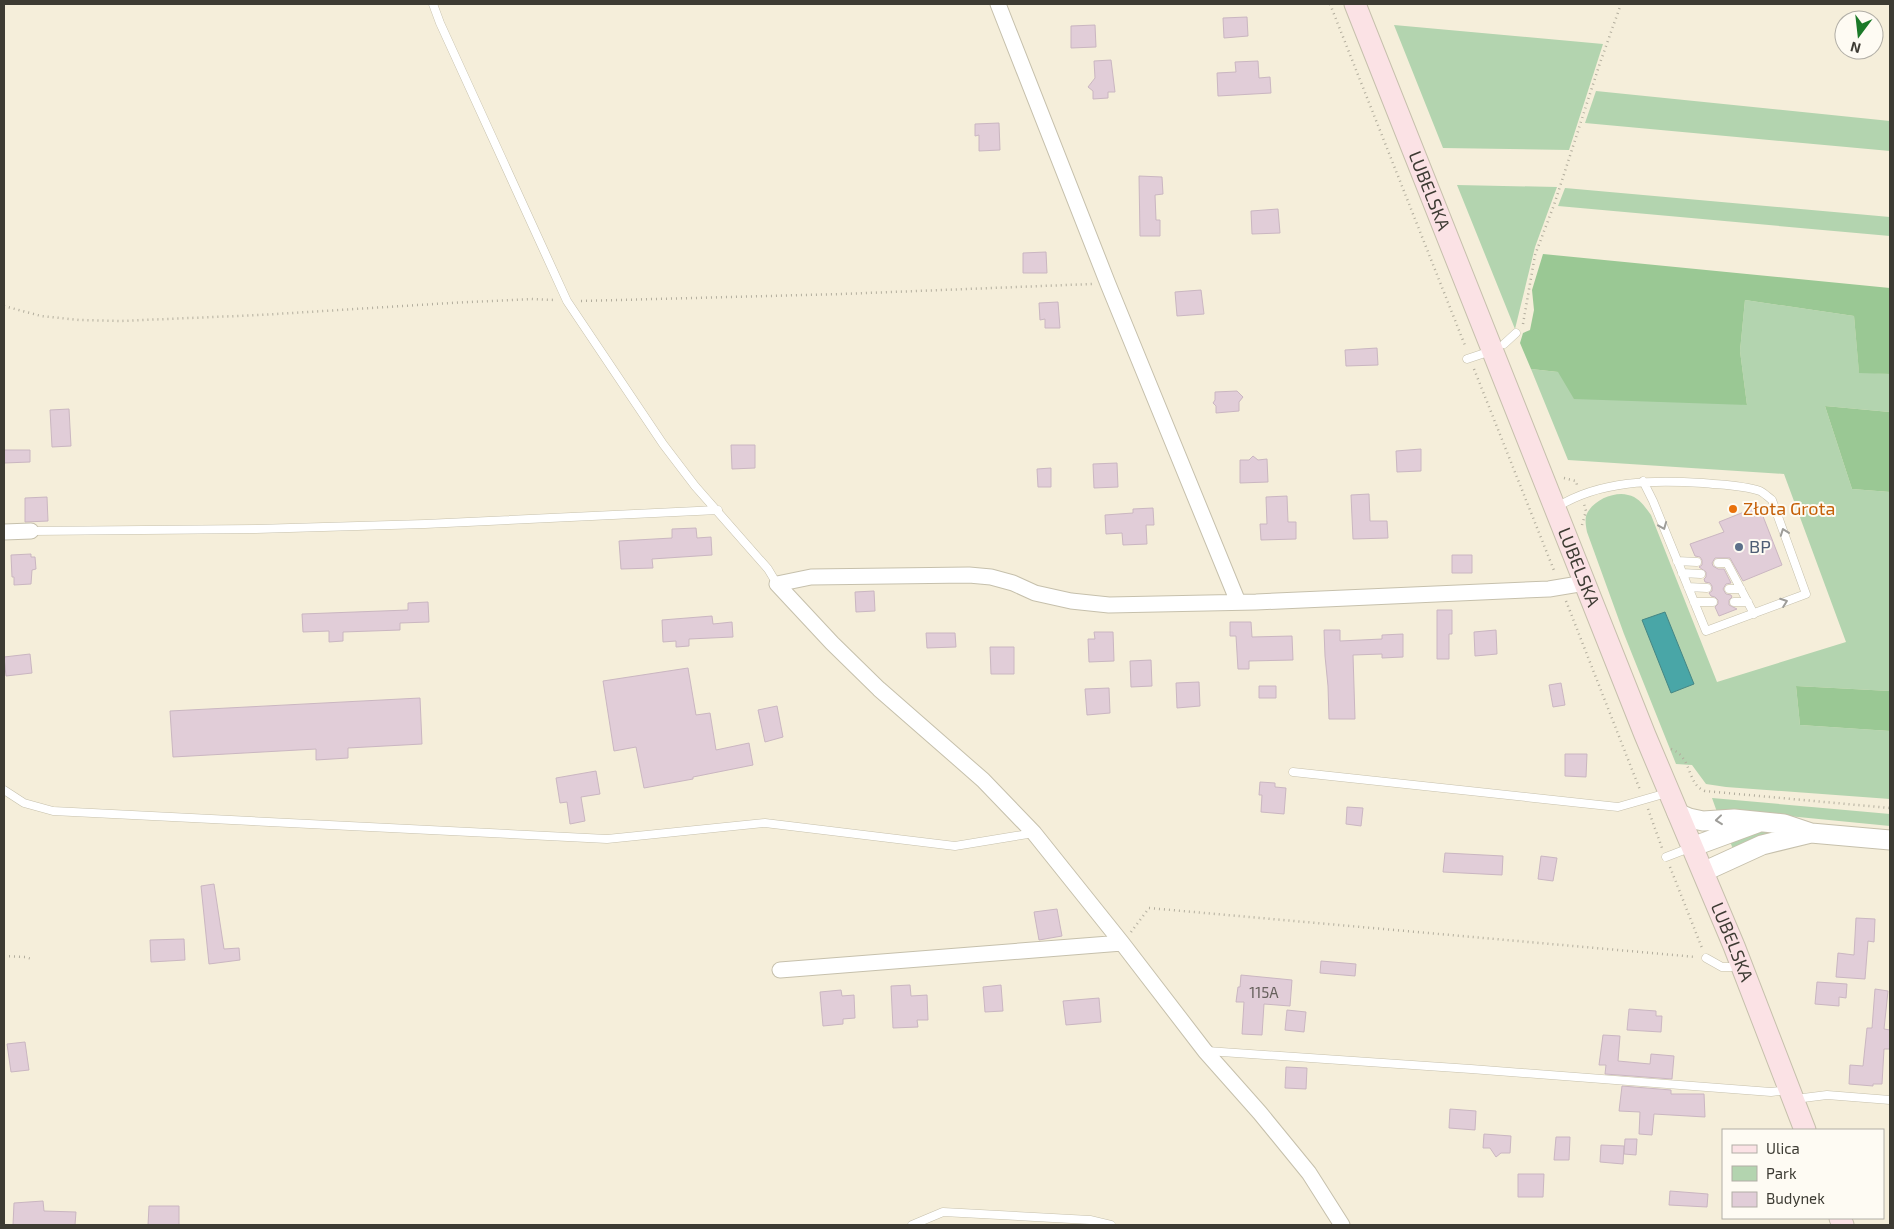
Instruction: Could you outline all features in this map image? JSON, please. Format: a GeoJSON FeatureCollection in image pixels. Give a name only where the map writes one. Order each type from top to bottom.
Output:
{"type":"FeatureCollection","features":[{"type":"Feature","properties":{"kind":"main road","name":"LUBELSKA"},"geometry":{"type":"LineString","coordinates":[[1355,4],[1499,347],[1555,508],[1763,1019],[1805,1129]]}},
{"type":"Feature","properties":{"kind":"street"},"geometry":{"type":"LineString","coordinates":[[998,4],[1108,284],[1238,602]]}},
{"type":"Feature","properties":{"kind":"street"},"geometry":{"type":"LineString","coordinates":[[4,532],[31,531]]}},
{"type":"Feature","properties":{"kind":"street"},"geometry":{"type":"LineString","coordinates":[[777,584],[810,577],[969,575],[991,577],[1053,597],[1109,606],[1561,588],[1585,583]]}},
{"type":"Feature","properties":{"kind":"street"},"geometry":{"type":"LineString","coordinates":[[777,584],[879,689],[983,780],[1034,832],[1205,1051],[1260,1113],[1309,1173],[1342,1225]]}},
{"type":"Feature","properties":{"kind":"street"},"geometry":{"type":"LineString","coordinates":[[1678,812],[1689,818],[1702,820],[1734,819],[1784,824],[1811,833],[1890,840]]}},
{"type":"Feature","properties":{"kind":"street"},"geometry":{"type":"LineString","coordinates":[[1692,847],[1761,822]]}},
{"type":"Feature","properties":{"kind":"street"},"geometry":{"type":"LineString","coordinates":[[1703,872],[1762,845],[1811,833]]}},
{"type":"Feature","properties":{"kind":"street"},"geometry":{"type":"LineString","coordinates":[[780,970],[1122,943]]}},
{"type":"Feature","properties":{"kind":"lane"},"geometry":{"type":"LineString","coordinates":[[433,4],[567,301],[663,444],[695,486],[768,569],[777,584]]}},
{"type":"Feature","properties":{"kind":"lane"},"geometry":{"type":"LineString","coordinates":[[1468,358],[1499,347],[1516,333]]}},
{"type":"Feature","properties":{"kind":"lane"},"geometry":{"type":"LineString","coordinates":[[1555,508],[1590,492],[1643,481],[1725,485],[1760,491],[1772,500],[1806,594],[1706,631],[1643,481]]}},
{"type":"Feature","properties":{"kind":"lane"},"geometry":{"type":"LineString","coordinates":[[31,531],[256,529],[426,524],[718,510]]}},
{"type":"Feature","properties":{"kind":"lane"},"geometry":{"type":"LineString","coordinates":[[1677,561],[1697,562]]}},
{"type":"Feature","properties":{"kind":"lane"},"geometry":{"type":"LineString","coordinates":[[1718,563],[1727,563],[1754,614]]}},
{"type":"Feature","properties":{"kind":"lane"},"geometry":{"type":"LineString","coordinates":[[1682,573],[1702,574]]}},
{"type":"Feature","properties":{"kind":"lane"},"geometry":{"type":"LineString","coordinates":[[1723,574],[1734,575]]}},
{"type":"Feature","properties":{"kind":"lane"},"geometry":{"type":"LineString","coordinates":[[1688,587],[1707,588]]}},
{"type":"Feature","properties":{"kind":"lane"},"geometry":{"type":"LineString","coordinates":[[1729,589],[1741,589]]}},
{"type":"Feature","properties":{"kind":"lane"},"geometry":{"type":"LineString","coordinates":[[1694,602],[1713,602]]}},
{"type":"Feature","properties":{"kind":"lane"},"geometry":{"type":"LineString","coordinates":[[1734,602],[1748,602]]}},
{"type":"Feature","properties":{"kind":"lane"},"geometry":{"type":"LineString","coordinates":[[1293,772],[1618,807],[1669,792]]}},
{"type":"Feature","properties":{"kind":"lane"},"geometry":{"type":"LineString","coordinates":[[4,790],[24,803],[53,811],[607,839],[765,823],[955,846],[1034,832]]}},
{"type":"Feature","properties":{"kind":"lane"},"geometry":{"type":"LineString","coordinates":[[1666,857],[1692,847]]}},
{"type":"Feature","properties":{"kind":"lane"},"geometry":{"type":"LineString","coordinates":[[1706,958],[1722,968],[1731,967]]}},
{"type":"Feature","properties":{"kind":"lane"},"geometry":{"type":"LineString","coordinates":[[1205,1051],[1471,1068],[1791,1095],[1827,1095],[1890,1100]]}},
{"type":"Feature","properties":{"kind":"lane"},"geometry":{"type":"LineString","coordinates":[[912,1225],[943,1212],[1090,1220],[1111,1225]]}},
{"type":"Feature","properties":{"kind":"path"},"geometry":{"type":"LineString","coordinates":[[1330,4],[1468,358],[1630,764]]}},
{"type":"Feature","properties":{"kind":"path"},"geometry":{"type":"LineString","coordinates":[[1516,333],[1524,322],[1535,255],[1554,205],[1621,4]]}},
{"type":"Feature","properties":{"kind":"path"},"geometry":{"type":"LineString","coordinates":[[4,306],[41,316],[120,322],[468,302],[531,300],[600,301],[1108,284]]}},
{"type":"Feature","properties":{"kind":"path"},"geometry":{"type":"LineString","coordinates":[[1666,748],[1684,758],[1694,782],[1705,791],[1890,808]]}},
{"type":"Feature","properties":{"kind":"path"},"geometry":{"type":"LineString","coordinates":[[1705,791],[1706,797]]}},
{"type":"Feature","properties":{"kind":"path"},"geometry":{"type":"LineString","coordinates":[[1122,943],[1149,908],[1706,958]]}},
{"type":"Feature","properties":{"kind":"path"},"geometry":{"type":"LineString","coordinates":[[4,956],[32,959]]}},
{"type":"Feature","properties":{"kind":"green space"},"geometry":{"type":"Polygon","coordinates":[[[1394,25],[1603,44],[1569,150],[1443,148],[1394,25]]]}},
{"type":"Feature","properties":{"kind":"green space"},"geometry":{"type":"Polygon","coordinates":[[[1596,91],[1890,121],[1890,151],[1585,123],[1596,91]]]}},
{"type":"Feature","properties":{"kind":"green space"},"geometry":{"type":"Polygon","coordinates":[[[1457,185],[1557,187],[1535,247],[1515,329],[1457,185]]]}},
{"type":"Feature","properties":{"kind":"green space"},"geometry":{"type":"Polygon","coordinates":[[[1565,188],[1890,217],[1890,236],[1558,206],[1565,188]]]}},
{"type":"Feature","properties":{"kind":"green space"},"geometry":{"type":"Polygon","coordinates":[[[1543,254],[1890,288],[1890,374],[1859,373],[1854,316],[1745,300],[1740,351],[1747,405],[1574,399],[1558,372],[1531,369],[1520,343],[1523,333],[1530,330],[1534,310],[1532,290],[1543,254]]]}},
{"type":"Feature","properties":{"kind":"green space"},"geometry":{"type":"Polygon","coordinates":[[[1745,300],[1854,316],[1859,372],[1890,374],[1890,412],[1825,406],[1852,489],[1890,492],[1890,691],[1796,686],[1800,725],[1890,731],[1890,799],[1706,784],[1692,765],[1676,764],[1624,634],[1587,532],[1586,516],[1598,502],[1616,494],[1628,495],[1639,500],[1651,515],[1717,682],[1846,642],[1784,474],[1568,460],[1531,369],[1747,405],[1740,351],[1745,300]]]}},
{"type":"Feature","properties":{"kind":"green space"},"geometry":{"type":"Polygon","coordinates":[[[1825,406],[1890,412],[1890,492],[1852,489],[1825,406]]]}},
{"type":"Feature","properties":{"kind":"green space"},"geometry":{"type":"Polygon","coordinates":[[[1796,686],[1890,691],[1890,731],[1800,725],[1796,686]]]}},
{"type":"Feature","properties":{"kind":"green space"},"geometry":{"type":"Polygon","coordinates":[[[1712,798],[1890,814],[1890,826],[1727,810],[1717,812],[1712,798]]]}},
{"type":"Feature","properties":{"kind":"green space"},"geometry":{"type":"Polygon","coordinates":[[[1777,831],[1733,849],[1729,839],[1759,832],[1777,831]]]}},
{"type":"Feature","properties":{"kind":"water"},"geometry":{"type":"Polygon","coordinates":[[[1665,612],[1694,684],[1671,693],[1642,620],[1665,612]]]}},
{"type":"Feature","properties":{"kind":"building"},"geometry":{"type":"Polygon","coordinates":[[[1247,17],[1248,36],[1224,38],[1223,18],[1247,17]]]}},
{"type":"Feature","properties":{"kind":"building"},"geometry":{"type":"Polygon","coordinates":[[[1095,25],[1096,47],[1071,48],[1071,26],[1095,25]]]}},
{"type":"Feature","properties":{"kind":"building"},"geometry":{"type":"Polygon","coordinates":[[[1111,60],[1115,92],[1108,92],[1108,98],[1093,99],[1093,91],[1088,87],[1095,78],[1094,61],[1111,60]]]}},
{"type":"Feature","properties":{"kind":"building"},"geometry":{"type":"Polygon","coordinates":[[[1258,61],[1259,78],[1270,77],[1271,93],[1218,96],[1217,73],[1236,72],[1235,62],[1258,61]]]}},
{"type":"Feature","properties":{"kind":"building"},"geometry":{"type":"Polygon","coordinates":[[[999,123],[1000,150],[979,151],[979,135],[975,136],[975,124],[999,123]]]}},
{"type":"Feature","properties":{"kind":"building"},"geometry":{"type":"Polygon","coordinates":[[[1139,176],[1162,177],[1163,194],[1155,195],[1156,220],[1160,220],[1160,236],[1140,236],[1139,176]]]}},
{"type":"Feature","properties":{"kind":"building"},"geometry":{"type":"Polygon","coordinates":[[[1278,209],[1280,233],[1252,234],[1251,211],[1278,209]]]}},
{"type":"Feature","properties":{"kind":"building"},"geometry":{"type":"Polygon","coordinates":[[[1046,252],[1047,273],[1023,273],[1023,253],[1046,252]]]}},
{"type":"Feature","properties":{"kind":"building"},"geometry":{"type":"Polygon","coordinates":[[[1201,290],[1204,314],[1177,316],[1175,292],[1201,290]]]}},
{"type":"Feature","properties":{"kind":"building"},"geometry":{"type":"Polygon","coordinates":[[[1058,302],[1060,328],[1045,328],[1045,319],[1040,320],[1039,303],[1058,302]]]}},
{"type":"Feature","properties":{"kind":"building"},"geometry":{"type":"Polygon","coordinates":[[[1377,348],[1378,365],[1346,366],[1345,350],[1377,348]]]}},
{"type":"Feature","properties":{"kind":"building"},"geometry":{"type":"Polygon","coordinates":[[[1237,391],[1243,397],[1239,402],[1239,411],[1216,413],[1216,406],[1213,403],[1215,392],[1237,391]]]}},
{"type":"Feature","properties":{"kind":"building"},"geometry":{"type":"Polygon","coordinates":[[[69,409],[71,446],[52,447],[50,410],[69,409]]]}},
{"type":"Feature","properties":{"kind":"building"},"geometry":{"type":"Polygon","coordinates":[[[731,445],[755,445],[755,468],[732,469],[731,445]]]}},
{"type":"Feature","properties":{"kind":"building"},"geometry":{"type":"Polygon","coordinates":[[[1421,449],[1421,471],[1397,472],[1396,451],[1421,449]]]}},
{"type":"Feature","properties":{"kind":"building"},"geometry":{"type":"Polygon","coordinates":[[[4,450],[30,450],[30,462],[4,463],[4,450]]]}},
{"type":"Feature","properties":{"kind":"building"},"geometry":{"type":"Polygon","coordinates":[[[1253,456],[1258,460],[1267,459],[1268,482],[1240,483],[1240,460],[1249,460],[1253,456]]]}},
{"type":"Feature","properties":{"kind":"building"},"geometry":{"type":"Polygon","coordinates":[[[1117,463],[1118,487],[1094,488],[1093,464],[1117,463]]]}},
{"type":"Feature","properties":{"kind":"building"},"geometry":{"type":"Polygon","coordinates":[[[1051,468],[1051,487],[1038,487],[1037,469],[1051,468]]]}},
{"type":"Feature","properties":{"kind":"building"},"geometry":{"type":"Polygon","coordinates":[[[1369,494],[1370,521],[1387,521],[1388,538],[1353,539],[1351,495],[1369,494]]]}},
{"type":"Feature","properties":{"kind":"building"},"geometry":{"type":"Polygon","coordinates":[[[1287,496],[1288,522],[1296,522],[1296,539],[1261,540],[1260,524],[1267,524],[1266,497],[1287,496]]]}},
{"type":"Feature","properties":{"kind":"building"},"geometry":{"type":"Polygon","coordinates":[[[47,497],[48,521],[25,522],[25,498],[47,497]]]}},
{"type":"Feature","properties":{"kind":"building"},"geometry":{"type":"Polygon","coordinates":[[[1759,506],[1782,565],[1743,581],[1730,558],[1715,558],[1712,563],[1713,566],[1718,569],[1724,569],[1731,583],[1726,584],[1723,589],[1726,594],[1732,597],[1729,600],[1729,605],[1737,609],[1719,616],[1715,607],[1718,604],[1718,600],[1709,593],[1712,591],[1712,586],[1710,583],[1705,582],[1706,572],[1699,567],[1702,565],[1702,560],[1700,557],[1695,556],[1690,544],[1724,532],[1719,522],[1759,506]]]}},
{"type":"Feature","properties":{"kind":"building"},"geometry":{"type":"Polygon","coordinates":[[[1153,508],[1154,525],[1146,525],[1147,544],[1123,545],[1122,533],[1106,534],[1105,515],[1133,513],[1133,509],[1153,508]]]}},
{"type":"Feature","properties":{"kind":"building"},"geometry":{"type":"Polygon","coordinates":[[[696,528],[697,538],[711,537],[712,555],[652,559],[653,568],[621,569],[619,541],[672,538],[672,529],[696,528]]]}},
{"type":"Feature","properties":{"kind":"building"},"geometry":{"type":"Polygon","coordinates":[[[31,554],[31,557],[35,557],[36,569],[32,570],[31,584],[14,585],[11,555],[31,554]]]}},
{"type":"Feature","properties":{"kind":"building"},"geometry":{"type":"Polygon","coordinates":[[[1452,555],[1472,555],[1472,573],[1452,573],[1452,555]]]}},
{"type":"Feature","properties":{"kind":"building"},"geometry":{"type":"Polygon","coordinates":[[[874,591],[875,611],[856,612],[855,592],[874,591]]]}},
{"type":"Feature","properties":{"kind":"building"},"geometry":{"type":"Polygon","coordinates":[[[428,602],[429,622],[400,623],[400,630],[343,632],[343,641],[329,642],[329,631],[303,632],[302,614],[408,610],[408,603],[428,602]]]}},
{"type":"Feature","properties":{"kind":"building"},"geometry":{"type":"Polygon","coordinates":[[[1437,610],[1452,610],[1452,634],[1449,634],[1449,659],[1437,659],[1437,610]]]}},
{"type":"Feature","properties":{"kind":"building"},"geometry":{"type":"Polygon","coordinates":[[[712,616],[713,624],[732,622],[733,637],[689,639],[689,646],[676,647],[676,641],[663,642],[662,620],[712,616]]]}},
{"type":"Feature","properties":{"kind":"building"},"geometry":{"type":"Polygon","coordinates":[[[1230,622],[1251,622],[1252,637],[1292,636],[1293,660],[1249,661],[1249,669],[1238,669],[1236,636],[1230,636],[1230,622]]]}},
{"type":"Feature","properties":{"kind":"building"},"geometry":{"type":"Polygon","coordinates":[[[1324,630],[1340,630],[1340,641],[1382,639],[1382,635],[1403,634],[1403,657],[1382,658],[1382,654],[1353,655],[1355,719],[1329,719],[1324,630]]]}},
{"type":"Feature","properties":{"kind":"building"},"geometry":{"type":"Polygon","coordinates":[[[1496,630],[1497,654],[1475,656],[1474,632],[1496,630]]]}},
{"type":"Feature","properties":{"kind":"building"},"geometry":{"type":"Polygon","coordinates":[[[1094,632],[1113,632],[1114,661],[1089,662],[1088,639],[1095,639],[1094,632]]]}},
{"type":"Feature","properties":{"kind":"building"},"geometry":{"type":"Polygon","coordinates":[[[926,633],[955,633],[956,647],[927,648],[926,633]]]}},
{"type":"Feature","properties":{"kind":"building"},"geometry":{"type":"Polygon","coordinates":[[[990,647],[1014,647],[1014,674],[991,674],[990,647]]]}},
{"type":"Feature","properties":{"kind":"building"},"geometry":{"type":"Polygon","coordinates":[[[30,654],[32,673],[6,676],[4,657],[30,654]]]}},
{"type":"Feature","properties":{"kind":"building"},"geometry":{"type":"Polygon","coordinates":[[[1151,660],[1152,686],[1131,687],[1130,661],[1151,660]]]}},
{"type":"Feature","properties":{"kind":"building"},"geometry":{"type":"Polygon","coordinates":[[[688,668],[696,715],[710,713],[716,750],[749,743],[753,765],[644,788],[636,747],[614,751],[603,681],[688,668]]]}},
{"type":"Feature","properties":{"kind":"building"},"geometry":{"type":"Polygon","coordinates":[[[1199,682],[1200,706],[1177,708],[1176,683],[1199,682]]]}},
{"type":"Feature","properties":{"kind":"building"},"geometry":{"type":"Polygon","coordinates":[[[1561,683],[1565,705],[1553,707],[1549,685],[1561,683]]]}},
{"type":"Feature","properties":{"kind":"building"},"geometry":{"type":"Polygon","coordinates":[[[1259,686],[1276,686],[1276,698],[1259,698],[1259,686]]]}},
{"type":"Feature","properties":{"kind":"building"},"geometry":{"type":"Polygon","coordinates":[[[1109,688],[1110,713],[1087,715],[1085,689],[1109,688]]]}},
{"type":"Feature","properties":{"kind":"building"},"geometry":{"type":"Polygon","coordinates":[[[420,698],[422,744],[348,748],[348,758],[316,760],[316,749],[173,757],[170,711],[420,698]]]}},
{"type":"Feature","properties":{"kind":"building"},"geometry":{"type":"Polygon","coordinates":[[[777,706],[783,737],[765,742],[758,710],[777,706]]]}},
{"type":"Feature","properties":{"kind":"building"},"geometry":{"type":"Polygon","coordinates":[[[1565,754],[1587,754],[1586,777],[1565,776],[1565,754]]]}},
{"type":"Feature","properties":{"kind":"building"},"geometry":{"type":"Polygon","coordinates":[[[596,771],[600,794],[581,797],[585,821],[570,824],[567,802],[560,803],[556,778],[596,771]]]}},
{"type":"Feature","properties":{"kind":"building"},"geometry":{"type":"Polygon","coordinates":[[[1260,782],[1275,783],[1275,787],[1286,788],[1284,814],[1261,812],[1262,795],[1259,795],[1260,782]]]}},
{"type":"Feature","properties":{"kind":"building"},"geometry":{"type":"Polygon","coordinates":[[[1347,807],[1363,808],[1361,826],[1346,824],[1347,807]]]}},
{"type":"Feature","properties":{"kind":"building"},"geometry":{"type":"Polygon","coordinates":[[[1445,853],[1503,856],[1502,875],[1443,872],[1445,853]]]}},
{"type":"Feature","properties":{"kind":"building"},"geometry":{"type":"Polygon","coordinates":[[[1541,856],[1557,858],[1553,881],[1538,879],[1541,856]]]}},
{"type":"Feature","properties":{"kind":"building"},"geometry":{"type":"Polygon","coordinates":[[[214,884],[224,949],[239,948],[240,960],[209,964],[201,886],[214,884]]]}},
{"type":"Feature","properties":{"kind":"building"},"geometry":{"type":"Polygon","coordinates":[[[1057,909],[1062,936],[1039,940],[1034,912],[1057,909]]]}},
{"type":"Feature","properties":{"kind":"building"},"geometry":{"type":"Polygon","coordinates":[[[1856,918],[1875,919],[1874,942],[1868,941],[1865,979],[1836,977],[1838,953],[1854,955],[1856,918]]]}},
{"type":"Feature","properties":{"kind":"building"},"geometry":{"type":"Polygon","coordinates":[[[184,939],[185,960],[151,962],[150,940],[184,939]]]}},
{"type":"Feature","properties":{"kind":"building"},"geometry":{"type":"Polygon","coordinates":[[[1321,961],[1356,964],[1355,976],[1320,973],[1321,961]]]}},
{"type":"Feature","properties":{"kind":"building"},"geometry":{"type":"Polygon","coordinates":[[[1241,975],[1292,980],[1290,1006],[1264,1004],[1262,1035],[1242,1034],[1244,1002],[1236,1002],[1241,975]]]}},
{"type":"Feature","properties":{"kind":"building"},"geometry":{"type":"Polygon","coordinates":[[[1817,982],[1847,984],[1846,998],[1839,997],[1839,1006],[1815,1004],[1817,982]]]}},
{"type":"Feature","properties":{"kind":"building"},"geometry":{"type":"Polygon","coordinates":[[[910,985],[911,996],[927,995],[928,1020],[917,1020],[918,1027],[893,1028],[891,986],[910,985]]]}},
{"type":"Feature","properties":{"kind":"building"},"geometry":{"type":"Polygon","coordinates":[[[1001,985],[1003,1011],[985,1012],[983,987],[1001,985]]]}},
{"type":"Feature","properties":{"kind":"building"},"geometry":{"type":"Polygon","coordinates":[[[1875,989],[1888,991],[1884,1029],[1890,1030],[1890,1049],[1884,1049],[1882,1084],[1873,1084],[1873,1086],[1849,1084],[1850,1065],[1863,1066],[1867,1028],[1872,1028],[1875,989]]]}},
{"type":"Feature","properties":{"kind":"building"},"geometry":{"type":"Polygon","coordinates":[[[841,990],[842,996],[854,995],[855,1018],[843,1019],[843,1024],[823,1026],[820,992],[841,990]]]}},
{"type":"Feature","properties":{"kind":"building"},"geometry":{"type":"Polygon","coordinates":[[[1099,998],[1101,1022],[1066,1025],[1063,1001],[1099,998]]]}},
{"type":"Feature","properties":{"kind":"building"},"geometry":{"type":"Polygon","coordinates":[[[1629,1009],[1656,1011],[1656,1016],[1662,1016],[1661,1032],[1627,1030],[1629,1009]]]}},
{"type":"Feature","properties":{"kind":"building"},"geometry":{"type":"Polygon","coordinates":[[[1287,1010],[1306,1012],[1304,1032],[1285,1030],[1287,1010]]]}},
{"type":"Feature","properties":{"kind":"building"},"geometry":{"type":"Polygon","coordinates":[[[1603,1035],[1620,1036],[1618,1061],[1650,1064],[1651,1054],[1674,1056],[1672,1079],[1605,1074],[1606,1065],[1599,1065],[1603,1035]]]}},
{"type":"Feature","properties":{"kind":"building"},"geometry":{"type":"Polygon","coordinates":[[[25,1042],[29,1070],[11,1072],[7,1044],[25,1042]]]}},
{"type":"Feature","properties":{"kind":"building"},"geometry":{"type":"Polygon","coordinates":[[[1286,1067],[1307,1068],[1306,1089],[1285,1088],[1286,1067]]]}},
{"type":"Feature","properties":{"kind":"building"},"geometry":{"type":"Polygon","coordinates":[[[1622,1086],[1671,1090],[1671,1094],[1704,1094],[1705,1117],[1654,1114],[1652,1135],[1639,1134],[1640,1112],[1619,1111],[1622,1086]]]}},
{"type":"Feature","properties":{"kind":"building"},"geometry":{"type":"Polygon","coordinates":[[[1450,1109],[1476,1111],[1475,1130],[1449,1128],[1450,1109]]]}},
{"type":"Feature","properties":{"kind":"building"},"geometry":{"type":"Polygon","coordinates":[[[1484,1134],[1511,1136],[1510,1153],[1501,1153],[1496,1157],[1490,1148],[1483,1148],[1484,1134]]]}},
{"type":"Feature","properties":{"kind":"building"},"geometry":{"type":"Polygon","coordinates":[[[1556,1137],[1570,1137],[1569,1160],[1554,1160],[1556,1137]]]}},
{"type":"Feature","properties":{"kind":"building"},"geometry":{"type":"Polygon","coordinates":[[[1625,1139],[1637,1139],[1636,1155],[1624,1154],[1625,1139]]]}},
{"type":"Feature","properties":{"kind":"building"},"geometry":{"type":"Polygon","coordinates":[[[1601,1145],[1624,1146],[1623,1164],[1600,1162],[1601,1145]]]}},
{"type":"Feature","properties":{"kind":"building"},"geometry":{"type":"Polygon","coordinates":[[[1518,1174],[1544,1174],[1543,1197],[1518,1197],[1518,1174]]]}},
{"type":"Feature","properties":{"kind":"building"},"geometry":{"type":"Polygon","coordinates":[[[1670,1191],[1708,1194],[1707,1207],[1669,1205],[1670,1191]]]}},
{"type":"Feature","properties":{"kind":"building"},"geometry":{"type":"Polygon","coordinates":[[[43,1201],[44,1211],[76,1212],[75,1225],[13,1225],[14,1203],[43,1201]]]}},
{"type":"Feature","properties":{"kind":"building"},"geometry":{"type":"Polygon","coordinates":[[[149,1206],[179,1206],[179,1225],[148,1225],[149,1206]]]}},
{"type":"Feature","properties":{"kind":"place","name":"Złota Grota"},"geometry":{"type":"Point","coordinates":[1733,509]}},
{"type":"Feature","properties":{"kind":"place","name":"BP"},"geometry":{"type":"Point","coordinates":[1739,547]}}]}
